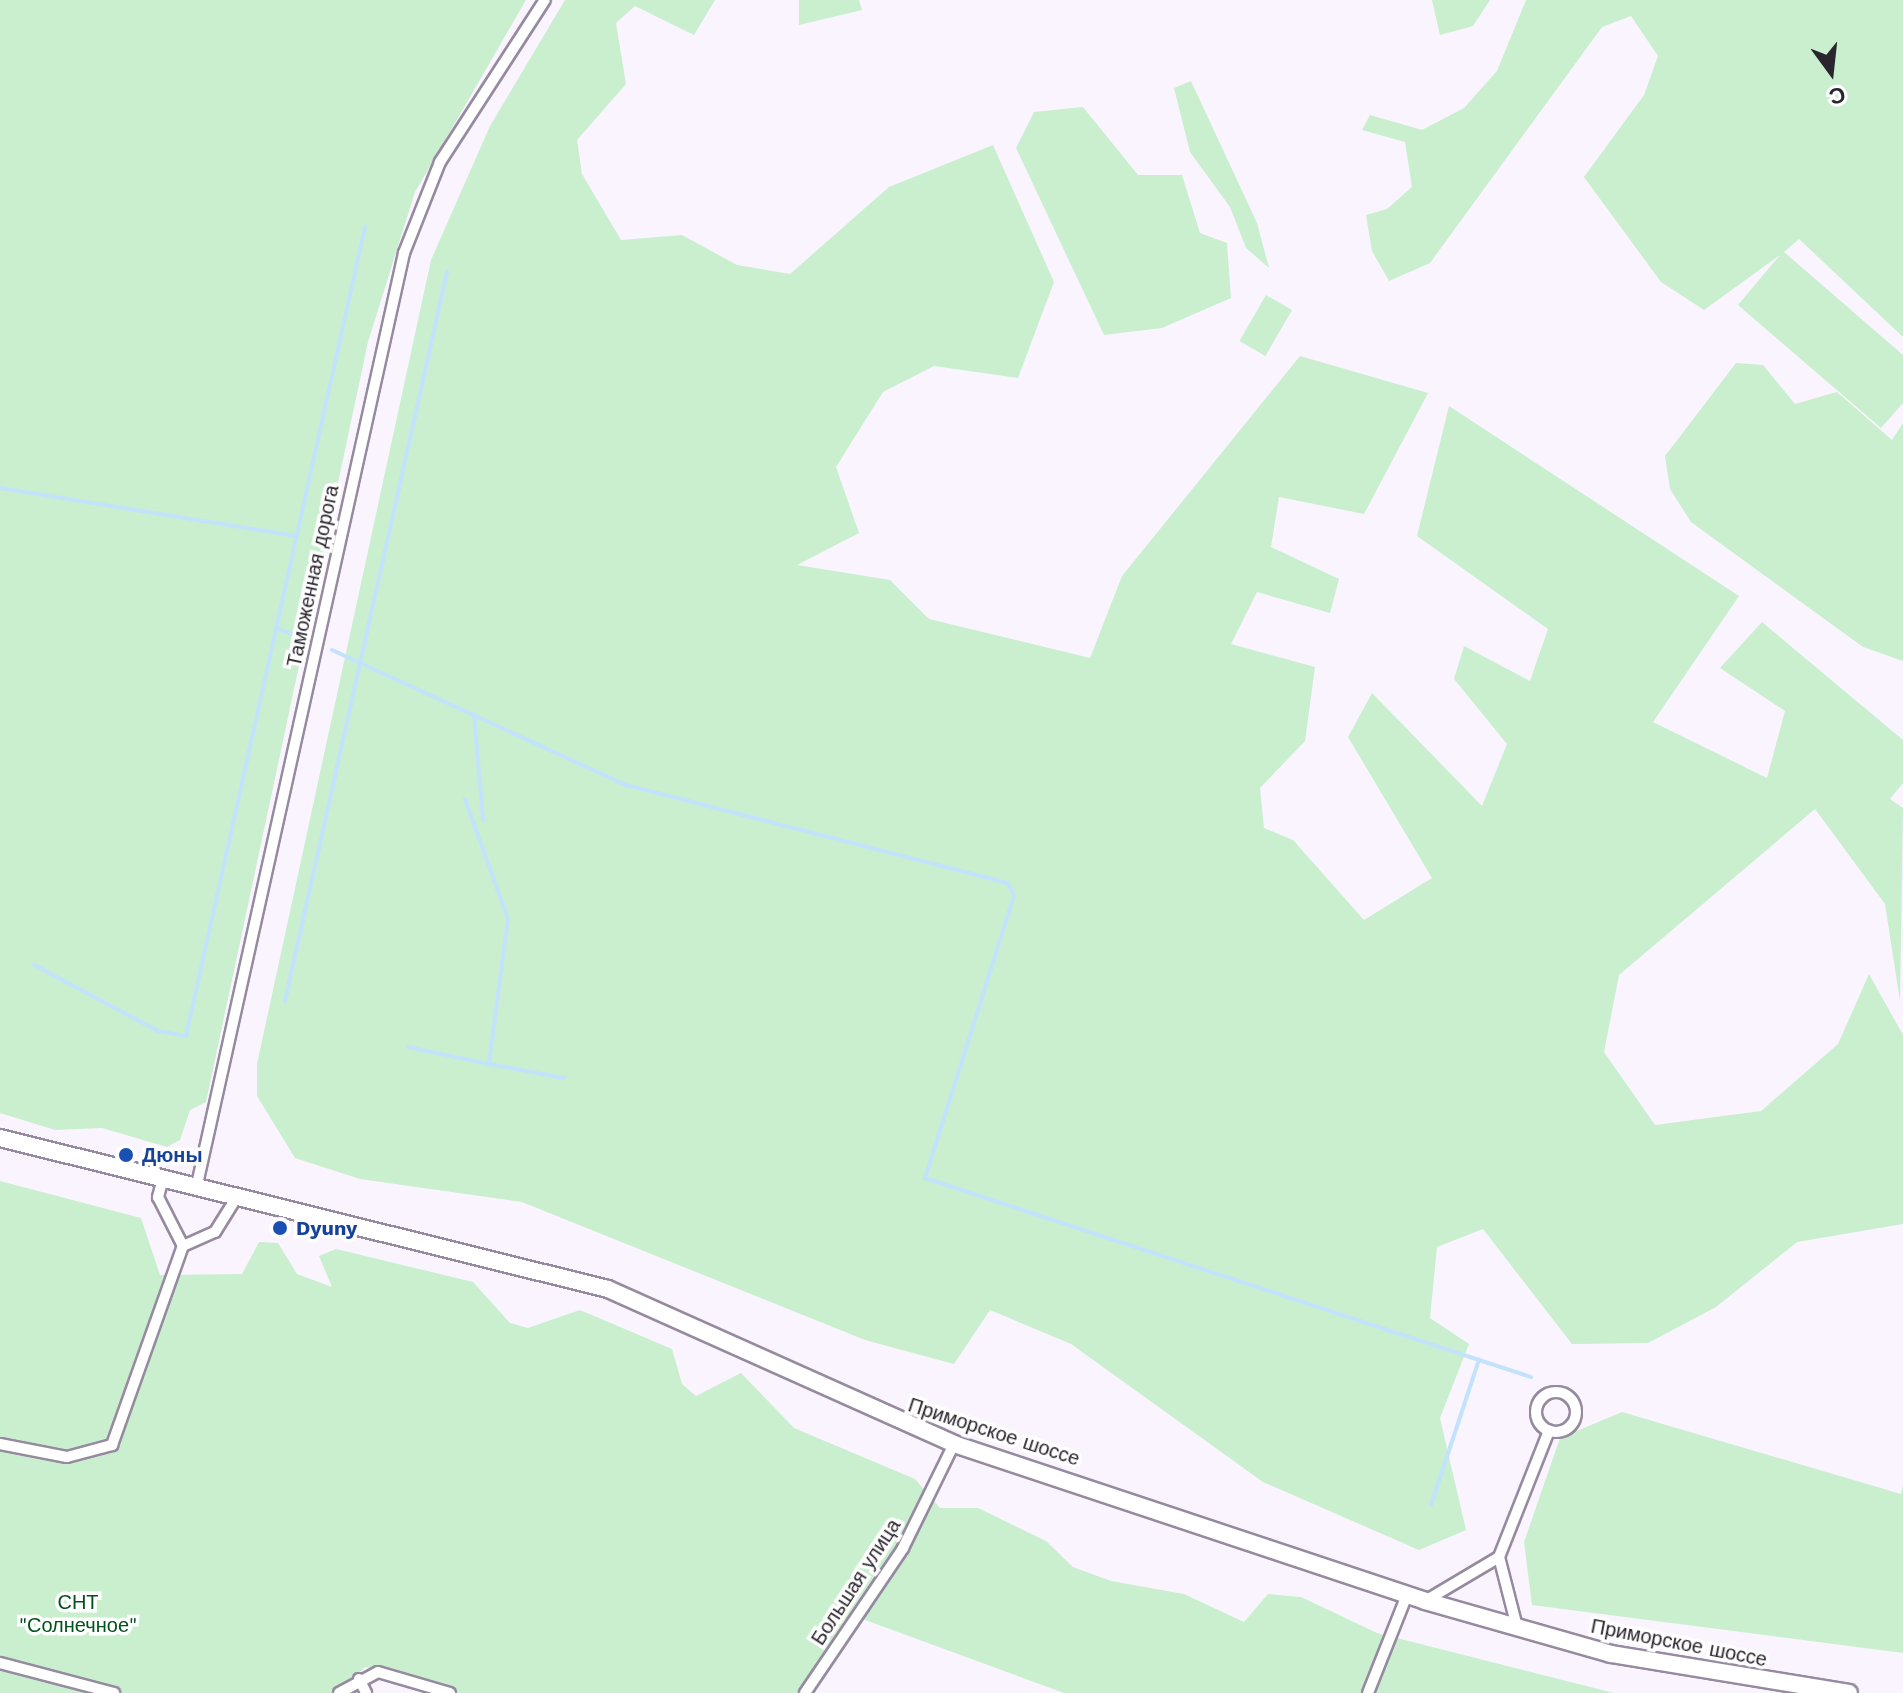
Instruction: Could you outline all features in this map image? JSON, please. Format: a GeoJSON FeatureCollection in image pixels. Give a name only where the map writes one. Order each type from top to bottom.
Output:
{"type":"FeatureCollection","features":[{"type":"Feature","properties":{"kind":"main road","name":"Приморское шоссе"},"geometry":{"type":"LineString","coordinates":[[0,1138],[234,1202],[608,1289],[954,1444],[1425,1601],[1611,1654],[1849,1693]]}},
{"type":"Feature","properties":{"kind":"street","name":"Таможенная дорога"},"geometry":{"type":"LineString","coordinates":[[196,1191],[404,253],[440,162],[545,0]]}},
{"type":"Feature","properties":{"kind":"street"},"geometry":{"type":"LineString","coordinates":[[0,1444],[67,1457],[112,1445],[183,1246],[158,1197],[162,1182]]}},
{"type":"Feature","properties":{"kind":"street"},"geometry":{"type":"LineString","coordinates":[[183,1246],[215,1232],[234,1202]]}},
{"type":"Feature","properties":{"kind":"street"},"geometry":{"type":"LineString","coordinates":[[1517,1627],[1499,1557],[1549,1431]]}},
{"type":"Feature","properties":{"kind":"street","name":"Большая улица"},"geometry":{"type":"LineString","coordinates":[[805,1693],[903,1548],[954,1444]]}},
{"type":"Feature","properties":{"kind":"street"},"geometry":{"type":"LineString","coordinates":[[1425,1601],[1499,1557]]}},
{"type":"Feature","properties":{"kind":"street"},"geometry":{"type":"LineString","coordinates":[[1368,1693],[1407,1595]]}},
{"type":"Feature","properties":{"kind":"street"},"geometry":{"type":"LineString","coordinates":[[0,1663],[114,1693]]}},
{"type":"Feature","properties":{"kind":"street"},"geometry":{"type":"LineString","coordinates":[[339,1693],[359,1679],[406,1676],[450,1693]]}},
{"type":"Feature","properties":{"kind":"street"},"geometry":{"type":"LineString","coordinates":[[359,1679],[366,1693]]}},
{"type":"Feature","properties":{"kind":"green space"},"geometry":{"type":"Polygon","coordinates":[[[0,0],[526,0],[415,192],[368,342],[206,1102],[190,1110],[180,1140],[167,1147],[102,1128],[55,1130],[0,1113],[0,0]]]}},
{"type":"Feature","properties":{"kind":"green space"},"geometry":{"type":"Polygon","coordinates":[[[565,0],[715,0],[694,35],[635,6],[616,23],[626,84],[577,140],[582,174],[621,240],[682,235],[737,265],[790,274],[889,187],[993,145],[1054,282],[1018,378],[934,366],[883,392],[836,467],[859,533],[797,565],[890,580],[929,619],[1090,658],[1122,576],[1300,356],[1428,393],[1364,514],[1279,497],[1271,547],[1339,579],[1330,613],[1257,592],[1231,644],[1315,667],[1305,741],[1260,788],[1264,828],[1293,840],[1364,920],[1432,878],[1348,737],[1372,693],[1482,806],[1507,744],[1454,679],[1464,646],[1530,681],[1548,629],[1417,536],[1449,406],[1739,596],[1653,722],[1767,778],[1785,711],[1720,668],[1762,622],[1903,740],[1903,783],[1890,799],[1903,808],[1900,1001],[1885,904],[1815,809],[1619,975],[1604,1052],[1655,1125],[1761,1111],[1838,1044],[1869,974],[1903,1035],[1903,1224],[1797,1242],[1716,1307],[1648,1343],[1572,1344],[1483,1229],[1437,1247],[1430,1318],[1469,1344],[1440,1418],[1466,1530],[1419,1550],[1263,1482],[1071,1344],[990,1310],[954,1364],[865,1340],[522,1202],[360,1179],[295,1158],[257,1096],[257,1064],[431,260],[490,126],[565,0]]]}},
{"type":"Feature","properties":{"kind":"green space"},"geometry":{"type":"Polygon","coordinates":[[[799,0],[859,0],[862,10],[799,25],[799,0]]]}},
{"type":"Feature","properties":{"kind":"green space"},"geometry":{"type":"Polygon","coordinates":[[[1432,0],[1490,0],[1473,26],[1440,35],[1432,0]]]}},
{"type":"Feature","properties":{"kind":"green space"},"geometry":{"type":"Polygon","coordinates":[[[1526,0],[1903,0],[1903,337],[1799,239],[1784,252],[1903,355],[1903,403],[1881,428],[1738,305],[1780,255],[1704,310],[1661,282],[1584,177],[1644,95],[1658,56],[1631,16],[1602,27],[1430,263],[1389,281],[1372,251],[1366,215],[1387,209],[1412,187],[1405,142],[1362,130],[1370,115],[1422,130],[1464,108],[1497,71],[1526,0]]]}},
{"type":"Feature","properties":{"kind":"green space"},"geometry":{"type":"Polygon","coordinates":[[[1191,81],[1257,223],[1269,268],[1246,248],[1230,207],[1190,152],[1174,88],[1191,81]]]}},
{"type":"Feature","properties":{"kind":"green space"},"geometry":{"type":"Polygon","coordinates":[[[1083,107],[1138,175],[1182,175],[1200,233],[1227,243],[1231,298],[1162,328],[1104,335],[1016,148],[1034,112],[1083,107]]]}},
{"type":"Feature","properties":{"kind":"green space"},"geometry":{"type":"Polygon","coordinates":[[[1266,295],[1292,310],[1265,356],[1240,341],[1266,295]]]}},
{"type":"Feature","properties":{"kind":"green space"},"geometry":{"type":"Polygon","coordinates":[[[1736,363],[1763,365],[1795,404],[1837,392],[1892,440],[1903,423],[1903,661],[1863,647],[1691,522],[1670,489],[1665,456],[1736,363]]]}},
{"type":"Feature","properties":{"kind":"green space","name":"СНТ \"Солнечное\""},"geometry":{"type":"Polygon","coordinates":[[[0,1181],[141,1218],[160,1275],[242,1274],[259,1242],[278,1243],[297,1274],[332,1287],[319,1256],[336,1249],[473,1282],[510,1323],[528,1328],[580,1310],[672,1349],[682,1384],[696,1396],[741,1373],[794,1428],[915,1479],[940,1508],[978,1508],[1046,1541],[1073,1567],[1111,1581],[1184,1594],[1244,1622],[1268,1594],[1301,1597],[1377,1633],[1614,1693],[1064,1693],[857,1617],[805,1693],[455,1693],[365,1667],[339,1693],[0,1693],[0,1181]]]}},
{"type":"Feature","properties":{"kind":"green space"},"geometry":{"type":"Polygon","coordinates":[[[1622,1412],[1901,1494],[1903,1484],[1903,1653],[1532,1605],[1524,1542],[1560,1438],[1622,1412]]]}},
{"type":"Feature","properties":{"kind":"waterway"},"geometry":{"type":"LineString","coordinates":[[34,965],[158,1031],[186,1036],[365,227]]}},
{"type":"Feature","properties":{"kind":"waterway"},"geometry":{"type":"LineString","coordinates":[[285,1001],[447,272]]}},
{"type":"Feature","properties":{"kind":"waterway"},"geometry":{"type":"LineString","coordinates":[[0,488],[296,536]]}},
{"type":"Feature","properties":{"kind":"waterway"},"geometry":{"type":"LineString","coordinates":[[276,628],[310,641]]}},
{"type":"Feature","properties":{"kind":"waterway"},"geometry":{"type":"LineString","coordinates":[[332,650],[626,785],[1008,883],[1014,896],[925,1178],[1531,1377]]}},
{"type":"Feature","properties":{"kind":"waterway"},"geometry":{"type":"LineString","coordinates":[[474,714],[483,820]]}},
{"type":"Feature","properties":{"kind":"waterway"},"geometry":{"type":"LineString","coordinates":[[465,799],[508,919],[489,1064],[564,1078]]}},
{"type":"Feature","properties":{"kind":"waterway"},"geometry":{"type":"LineString","coordinates":[[408,1047],[489,1064]]}},
{"type":"Feature","properties":{"kind":"waterway"},"geometry":{"type":"LineString","coordinates":[[1431,1505],[1479,1360]]}},
{"type":"Feature","properties":{"kind":"place","name":"Дюны"},"geometry":{"type":"Point","coordinates":[126,1155]}},
{"type":"Feature","properties":{"kind":"place","name":"Dyuny"},"geometry":{"type":"Point","coordinates":[280,1228]}}]}
